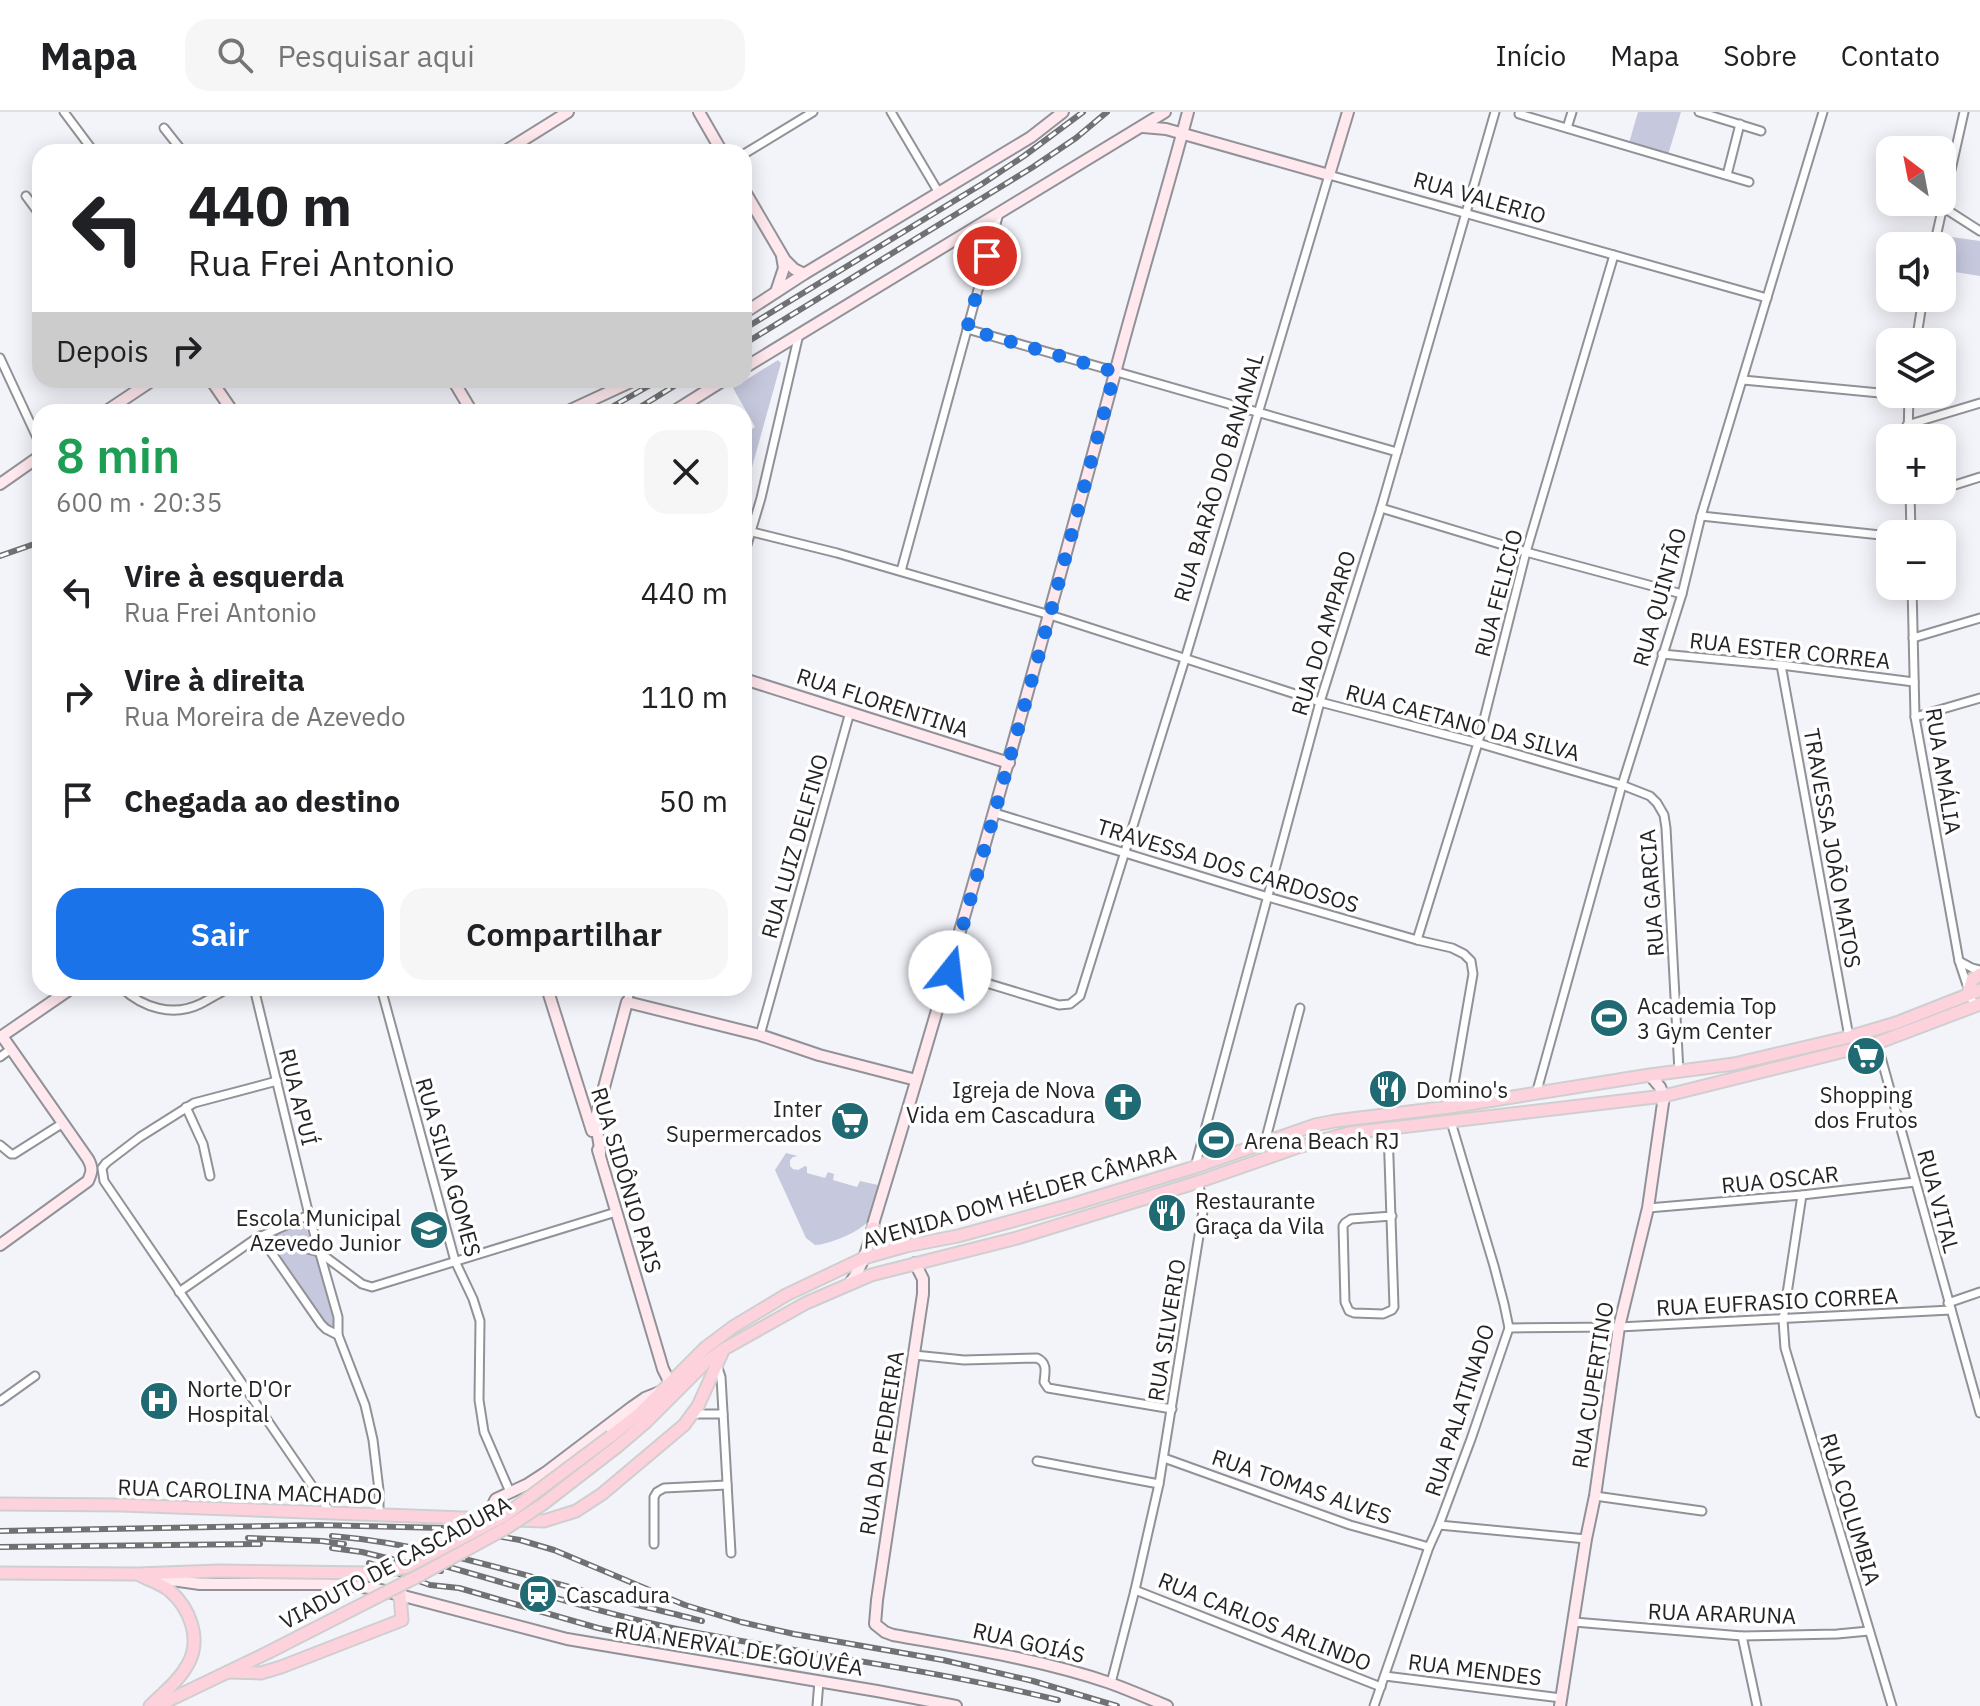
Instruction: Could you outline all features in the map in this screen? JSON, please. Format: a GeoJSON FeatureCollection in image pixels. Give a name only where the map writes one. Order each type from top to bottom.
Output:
{"type":"FeatureCollection","features":[{"type":"Feature","properties":{"kind":"main road"},"geometry":{"type":"LineString","coordinates":[[517,144],[568,112]]}},
{"type":"Feature","properties":{"kind":"main road"},"geometry":{"type":"LineString","coordinates":[[699,112],[717,144]]}},
{"type":"Feature","properties":{"kind":"main road"},"geometry":{"type":"LineString","coordinates":[[752,308],[1031,137],[1063,112]]}},
{"type":"Feature","properties":{"kind":"main road"},"geometry":{"type":"LineString","coordinates":[[752,363],[1165,112]]}},
{"type":"Feature","properties":{"kind":"main road"},"geometry":{"type":"LineString","coordinates":[[850,1283],[864,1258],[950,972],[1188,112]]}},
{"type":"Feature","properties":{"kind":"main road","name":"RUA BARÃO DO BANANAL"},"geometry":{"type":"LineString","coordinates":[[1329,175],[1348,112]]}},
{"type":"Feature","properties":{"kind":"main road","name":"RUA VALERIO"},"geometry":{"type":"LineString","coordinates":[[1141,127],[1157,127],[1329,175]]}},
{"type":"Feature","properties":{"kind":"main road"},"geometry":{"type":"LineString","coordinates":[[752,204],[782,255],[794,269],[804,274]]}},
{"type":"Feature","properties":{"kind":"main road"},"geometry":{"type":"LineString","coordinates":[[776,292],[784,268],[782,255]]}},
{"type":"Feature","properties":{"kind":"main road"},"geometry":{"type":"LineString","coordinates":[[117,404],[141,388]]}},
{"type":"Feature","properties":{"kind":"main road"},"geometry":{"type":"LineString","coordinates":[[583,404],[618,388]]}},
{"type":"Feature","properties":{"kind":"main road"},"geometry":{"type":"LineString","coordinates":[[686,404],[711,388]]}},
{"type":"Feature","properties":{"kind":"main road"},"geometry":{"type":"LineString","coordinates":[[0,484],[32,462]]}},
{"type":"Feature","properties":{"kind":"main road","name":"RUA FLORENTINA"},"geometry":{"type":"LineString","coordinates":[[752,681],[1009,763]]}},
{"type":"Feature","properties":{"kind":"main road"},"geometry":{"type":"LineString","coordinates":[[1973,992],[1972,980],[1980,972]]}},
{"type":"Feature","properties":{"kind":"main road","name":"AVENIDA DOM HÉLDER CÂMARA"},"geometry":{"type":"LineString","coordinates":[[614,1441],[705,1348],[733,1327],[786,1295],[864,1258],[1074,1204],[1195,1167],[1315,1125],[1734,1064],[1896,1023],[1973,992]]}},
{"type":"Feature","properties":{"kind":"main road"},"geometry":{"type":"LineString","coordinates":[[0,1245],[88,1181],[92,1167],[1,1034],[60,996]]}},
{"type":"Feature","properties":{"kind":"main road","name":"RUA SIDÔNIO PAIS"},"geometry":{"type":"LineString","coordinates":[[550,996],[600,1156],[666,1387]]}},
{"type":"Feature","properties":{"kind":"main road"},"geometry":{"type":"LineString","coordinates":[[600,1156],[596,1117],[627,1002],[760,1035],[819,1055],[916,1080]]}},
{"type":"Feature","properties":{"kind":"main road","name":"AVENIDA DOM HÉLDER CÂMARA"},"geometry":{"type":"LineString","coordinates":[[614,1441],[646,1422],[706,1362],[724,1349],[806,1303],[871,1275],[1017,1238],[1349,1133],[1664,1096],[1877,1043],[1977,1005]]}},
{"type":"Feature","properties":{"kind":"main road"},"geometry":{"type":"LineString","coordinates":[[1650,1075],[1664,1096]]}},
{"type":"Feature","properties":{"kind":"main road","name":"RUA CUPERTINO"},"geometry":{"type":"LineString","coordinates":[[1560,1702],[1595,1496],[1619,1327],[1648,1208],[1664,1096]]}},
{"type":"Feature","properties":{"kind":"main road"},"geometry":{"type":"LineString","coordinates":[[873,1228],[882,1239],[906,1246]]}},
{"type":"Feature","properties":{"kind":"main road","name":"RUA DA PEDREIRA"},"geometry":{"type":"LineString","coordinates":[[879,1628],[875,1617],[924,1285],[915,1263]]}},
{"type":"Feature","properties":{"kind":"main road"},"geometry":{"type":"LineString","coordinates":[[510,1492],[494,1502],[494,1514],[499,1521],[544,1521],[576,1511],[602,1494],[684,1425],[693,1414],[724,1349]]}},
{"type":"Feature","properties":{"kind":"main road","name":"AVENIDA DOM HÉLDER CÂMARA"},"geometry":{"type":"LineString","coordinates":[[510,1492],[545,1473],[645,1398],[666,1387]]}},
{"type":"Feature","properties":{"kind":"main road","name":"VIADUTO DE CASCADURA"},"geometry":{"type":"LineString","coordinates":[[0,1573],[372,1573],[407,1567],[504,1516],[614,1441]]}},
{"type":"Feature","properties":{"kind":"main road","name":"VIADUTO DE CASCADURA"},"geometry":{"type":"LineString","coordinates":[[157,1706],[267,1653],[508,1527],[543,1504],[614,1441]]}},
{"type":"Feature","properties":{"kind":"main road","name":"RUA CAROLINA MACHADO"},"geometry":{"type":"LineString","coordinates":[[0,1504],[330,1512],[499,1521]]}},
{"type":"Feature","properties":{"kind":"main road"},"geometry":{"type":"LineString","coordinates":[[137,1574],[162,1586],[177,1598],[188,1614],[193,1632],[192,1652],[187,1666],[150,1706]]}},
{"type":"Feature","properties":{"kind":"main road","name":"RUA NERVAL DE GOUVÊA"},"geometry":{"type":"LineString","coordinates":[[137,1574],[200,1584],[339,1584],[377,1589],[567,1639],[956,1706]]}},
{"type":"Feature","properties":{"kind":"main road"},"geometry":{"type":"LineString","coordinates":[[228,1672],[261,1673],[402,1620],[400,1595]]}},
{"type":"Feature","properties":{"kind":"main road","name":"RUA GOIÁS"},"geometry":{"type":"LineString","coordinates":[[879,1628],[893,1635],[992,1652],[1069,1671],[1111,1683],[1167,1706]]}},
{"type":"Feature","properties":{"kind":"street"},"geometry":{"type":"LineString","coordinates":[[64,112],[88,144]]}},
{"type":"Feature","properties":{"kind":"street"},"geometry":{"type":"LineString","coordinates":[[752,149],[813,112]]}},
{"type":"Feature","properties":{"kind":"street"},"geometry":{"type":"LineString","coordinates":[[891,112],[939,193]]}},
{"type":"Feature","properties":{"kind":"street","name":"RUA DO AMPARO"},"geometry":{"type":"LineString","coordinates":[[1195,1167],[1320,702],[1381,508],[1495,112]]}},
{"type":"Feature","properties":{"kind":"street"},"geometry":{"type":"LineString","coordinates":[[1567,128],[1572,112]]}},
{"type":"Feature","properties":{"kind":"street"},"geometry":{"type":"LineString","coordinates":[[1699,112],[1761,131]]}},
{"type":"Feature","properties":{"kind":"street","name":"RUA QUINTÃO"},"geometry":{"type":"LineString","coordinates":[[1536,1094],[1622,785],[1682,594],[1701,516],[1823,112]]}},
{"type":"Feature","properties":{"kind":"street"},"geometry":{"type":"LineString","coordinates":[[1956,145],[1964,112]]}},
{"type":"Feature","properties":{"kind":"street"},"geometry":{"type":"LineString","coordinates":[[1519,114],[1749,182]]}},
{"type":"Feature","properties":{"kind":"street"},"geometry":{"type":"LineString","coordinates":[[1727,175],[1740,124]]}},
{"type":"Feature","properties":{"kind":"street"},"geometry":{"type":"LineString","coordinates":[[164,128],[177,144]]}},
{"type":"Feature","properties":{"kind":"street","name":"RUA VALERIO"},"geometry":{"type":"LineString","coordinates":[[1329,175],[1767,298]]}},
{"type":"Feature","properties":{"kind":"street","name":"RUA BARÃO DO BANANAL"},"geometry":{"type":"LineString","coordinates":[[950,972],[1052,1004],[1063,1005],[1080,996],[1185,659],[1329,175]]}},
{"type":"Feature","properties":{"kind":"street"},"geometry":{"type":"LineString","coordinates":[[26,196],[32,204]]}},
{"type":"Feature","properties":{"kind":"street"},"geometry":{"type":"LineString","coordinates":[[901,571],[999,213]]}},
{"type":"Feature","properties":{"kind":"street"},"geometry":{"type":"LineString","coordinates":[[1956,216],[1980,231]]}},
{"type":"Feature","properties":{"kind":"street","name":"RUA FELICIO"},"geometry":{"type":"LineString","coordinates":[[1417,940],[1478,743],[1526,552],[1614,255]]}},
{"type":"Feature","properties":{"kind":"street"},"geometry":{"type":"LineString","coordinates":[[967,329],[1397,452]]}},
{"type":"Feature","properties":{"kind":"street"},"geometry":{"type":"LineString","coordinates":[[752,521],[761,498],[799,334]]}},
{"type":"Feature","properties":{"kind":"street"},"geometry":{"type":"LineString","coordinates":[[1,363],[32,427]]}},
{"type":"Feature","properties":{"kind":"street"},"geometry":{"type":"LineString","coordinates":[[1743,380],[1876,392]]}},
{"type":"Feature","properties":{"kind":"street"},"geometry":{"type":"LineString","coordinates":[[1910,424],[1980,403]]}},
{"type":"Feature","properties":{"kind":"street"},"geometry":{"type":"LineString","coordinates":[[1956,485],[1980,477]]}},
{"type":"Feature","properties":{"kind":"street"},"geometry":{"type":"LineString","coordinates":[[1381,508],[1526,552],[1682,594]]}},
{"type":"Feature","properties":{"kind":"street"},"geometry":{"type":"LineString","coordinates":[[1701,516],[1876,535]]}},
{"type":"Feature","properties":{"kind":"street","name":"RUA CAETANO DA SILVA"},"geometry":{"type":"LineString","coordinates":[[752,532],[837,553],[1050,615],[1320,702],[1622,785]]}},
{"type":"Feature","properties":{"kind":"street","name":"RUA AMÁLIA"},"geometry":{"type":"LineString","coordinates":[[1912,600],[1915,717],[1959,961],[1977,1005]]}},
{"type":"Feature","properties":{"kind":"street"},"geometry":{"type":"LineString","coordinates":[[1913,638],[1980,618]]}},
{"type":"Feature","properties":{"kind":"street","name":"RUA ESTER CORREA"},"geometry":{"type":"LineString","coordinates":[[1662,654],[1914,682]]}},
{"type":"Feature","properties":{"kind":"street","name":"TRAVESSA JOÃO MATOS"},"geometry":{"type":"LineString","coordinates":[[1781,665],[1849,1037]]}},
{"type":"Feature","properties":{"kind":"street"},"geometry":{"type":"LineString","coordinates":[[1915,717],[1980,698]]}},
{"type":"Feature","properties":{"kind":"street","name":"RUA LUIZ DELFINO"},"geometry":{"type":"LineString","coordinates":[[760,1035],[850,712]]}},
{"type":"Feature","properties":{"kind":"street","name":"RUA GARCIA"},"geometry":{"type":"LineString","coordinates":[[1622,785],[1650,796],[1664,815],[1679,1072]]}},
{"type":"Feature","properties":{"kind":"street","name":"TRAVESSA DOS CARDOSOS"},"geometry":{"type":"LineString","coordinates":[[995,813],[1464,954],[1471,961],[1473,974],[1450,1107]]}},
{"type":"Feature","properties":{"kind":"street"},"geometry":{"type":"LineString","coordinates":[[1959,961],[1980,972]]}},
{"type":"Feature","properties":{"kind":"street"},"geometry":{"type":"LineString","coordinates":[[133,996],[164,1010],[189,1008],[214,996]]}},
{"type":"Feature","properties":{"kind":"street","name":"RUA APUÍ"},"geometry":{"type":"LineString","coordinates":[[256,996],[309,1215],[338,1317],[338,1335]]}},
{"type":"Feature","properties":{"kind":"street","name":"RUA SILVA GOMES"},"geometry":{"type":"LineString","coordinates":[[383,996],[455,1261],[480,1321],[479,1400],[484,1432],[510,1492]]}},
{"type":"Feature","properties":{"kind":"street"},"geometry":{"type":"LineString","coordinates":[[627,1002],[629,996]]}},
{"type":"Feature","properties":{"kind":"street"},"geometry":{"type":"LineString","coordinates":[[1265,1143],[1300,1008]]}},
{"type":"Feature","properties":{"kind":"street","name":"RUA VITAL"},"geometry":{"type":"LineString","coordinates":[[1877,1043],[1980,1413]]}},
{"type":"Feature","properties":{"kind":"street"},"geometry":{"type":"LineString","coordinates":[[0,1057],[11,1049]]}},
{"type":"Feature","properties":{"kind":"street"},"geometry":{"type":"LineString","coordinates":[[277,1081],[200,1100],[102,1168],[104,1181],[330,1512]]}},
{"type":"Feature","properties":{"kind":"street"},"geometry":{"type":"LineString","coordinates":[[186,1107],[203,1144],[210,1176]]}},
{"type":"Feature","properties":{"kind":"street","name":"RUA PALATINADO"},"geometry":{"type":"LineString","coordinates":[[1374,1706],[1509,1328],[1451,1122]]}},
{"type":"Feature","properties":{"kind":"street"},"geometry":{"type":"LineString","coordinates":[[0,1145],[14,1154],[63,1123]]}},
{"type":"Feature","properties":{"kind":"street"},"geometry":{"type":"LineString","coordinates":[[1388,1129],[1392,1216],[1394,1307],[1383,1314],[1349,1311],[1345,1302],[1343,1226],[1351,1219],[1392,1216]]}},
{"type":"Feature","properties":{"kind":"street"},"geometry":{"type":"LineString","coordinates":[[88,1159],[106,1163]]}},
{"type":"Feature","properties":{"kind":"street"},"geometry":{"type":"LineString","coordinates":[[88,1181],[97,1178],[104,1181]]}},
{"type":"Feature","properties":{"kind":"street","name":"RUA SILVERIO"},"geometry":{"type":"LineString","coordinates":[[1111,1683],[1164,1458],[1203,1211],[1198,1182]]}},
{"type":"Feature","properties":{"kind":"street","name":"RUA OSCAR"},"geometry":{"type":"LineString","coordinates":[[1648,1208],[1915,1182]]}},
{"type":"Feature","properties":{"kind":"street","name":"RUA COLUMBIA"},"geometry":{"type":"LineString","coordinates":[[1802,1195],[1783,1320],[1785,1348],[1892,1706]]}},
{"type":"Feature","properties":{"kind":"street"},"geometry":{"type":"LineString","coordinates":[[260,1236],[319,1252],[362,1284],[372,1287],[616,1212]]}},
{"type":"Feature","properties":{"kind":"street"},"geometry":{"type":"LineString","coordinates":[[179,1292],[260,1236],[309,1215]]}},
{"type":"Feature","properties":{"kind":"street"},"geometry":{"type":"LineString","coordinates":[[260,1236],[321,1324],[338,1335],[369,1421],[379,1490],[379,1515]]}},
{"type":"Feature","properties":{"kind":"street","name":"RUA EUFRASIO CORREA"},"geometry":{"type":"LineString","coordinates":[[1509,1328],[1783,1320],[1950,1307],[1980,1292]]}},
{"type":"Feature","properties":{"kind":"street"},"geometry":{"type":"LineString","coordinates":[[914,1355],[964,1360],[1037,1358],[1044,1362],[1044,1382],[1048,1388],[1172,1409]]}},
{"type":"Feature","properties":{"kind":"street"},"geometry":{"type":"LineString","coordinates":[[717,1364],[721,1377],[731,1553]]}},
{"type":"Feature","properties":{"kind":"street"},"geometry":{"type":"LineString","coordinates":[[0,1401],[35,1376]]}},
{"type":"Feature","properties":{"kind":"street"},"geometry":{"type":"LineString","coordinates":[[693,1414],[723,1414]]}},
{"type":"Feature","properties":{"kind":"street","name":"RUA TOMAS ALVES"},"geometry":{"type":"LineString","coordinates":[[1164,1458],[1350,1525],[1429,1547]]}},
{"type":"Feature","properties":{"kind":"street"},"geometry":{"type":"LineString","coordinates":[[1037,1461],[1159,1484]]}},
{"type":"Feature","properties":{"kind":"street"},"geometry":{"type":"LineString","coordinates":[[654,1544],[654,1497],[657,1492],[664,1488],[727,1485]]}},
{"type":"Feature","properties":{"kind":"street"},"geometry":{"type":"LineString","coordinates":[[1595,1496],[1702,1511]]}},
{"type":"Feature","properties":{"kind":"street"},"geometry":{"type":"LineString","coordinates":[[1439,1525],[1586,1539]]}},
{"type":"Feature","properties":{"kind":"street","name":"RUA CARLOS ARLINDO"},"geometry":{"type":"LineString","coordinates":[[1135,1590],[1381,1687]]}},
{"type":"Feature","properties":{"kind":"street","name":"RUA ARARUNA"},"geometry":{"type":"LineString","coordinates":[[1574,1622],[1742,1636],[1869,1631]]}},
{"type":"Feature","properties":{"kind":"street"},"geometry":{"type":"LineString","coordinates":[[1742,1636],[1757,1706]]}},
{"type":"Feature","properties":{"kind":"street","name":"RUA MENDES"},"geometry":{"type":"LineString","coordinates":[[1385,1676],[1560,1702]]}},
{"type":"Feature","properties":{"kind":"street"},"geometry":{"type":"LineString","coordinates":[[817,1706],[819,1681]]}},
{"type":"Feature","properties":{"kind":"shaded area"},"geometry":{"type":"Polygon","coordinates":[[[1638,112],[1681,112],[1668,155],[1629,143],[1638,112]]]}},
{"type":"Feature","properties":{"kind":"shaded area"},"geometry":{"type":"Polygon","coordinates":[[[1956,238],[1980,241],[1980,276],[1956,272],[1956,238]]]}},
{"type":"Feature","properties":{"kind":"shaded area"},"geometry":{"type":"Polygon","coordinates":[[[778,360],[781,363],[752,467],[752,429],[755,427],[752,404],[742,404],[733,388],[752,388],[752,376],[778,360]]]}},
{"type":"Feature","properties":{"kind":"shaded area"},"geometry":{"type":"Polygon","coordinates":[[[786,1153],[798,1156],[790,1160],[793,1169],[805,1166],[807,1173],[825,1178],[828,1172],[834,1174],[833,1180],[857,1187],[860,1181],[878,1185],[875,1204],[867,1222],[851,1234],[827,1243],[815,1245],[806,1238],[775,1170],[786,1153]]]}},
{"type":"Feature","properties":{"kind":"shaded area"},"geometry":{"type":"Polygon","coordinates":[[[300,1224],[306,1226],[337,1323],[329,1327],[272,1244],[276,1229],[300,1224]]]}},
{"type":"Feature","properties":{"kind":"railway"},"geometry":{"type":"LineString","coordinates":[[752,324],[982,184],[1083,112]]}},
{"type":"Feature","properties":{"kind":"railway"},"geometry":{"type":"LineString","coordinates":[[752,339],[1033,167],[1107,112]]}},
{"type":"Feature","properties":{"kind":"railway"},"geometry":{"type":"LineString","coordinates":[[617,404],[645,388]]}},
{"type":"Feature","properties":{"kind":"railway"},"geometry":{"type":"LineString","coordinates":[[645,404],[671,388]]}},
{"type":"Feature","properties":{"kind":"railway"},"geometry":{"type":"LineString","coordinates":[[0,556],[32,545]]}},
{"type":"Feature","properties":{"kind":"railway"},"geometry":{"type":"LineString","coordinates":[[0,1531],[318,1525],[468,1531],[520,1540],[554,1550],[685,1605],[741,1622],[943,1660],[1033,1681],[1117,1706]]}},
{"type":"Feature","properties":{"kind":"railway"},"geometry":{"type":"LineString","coordinates":[[332,1536],[394,1544],[456,1557],[702,1621]]}},
{"type":"Feature","properties":{"kind":"railway"},"geometry":{"type":"LineString","coordinates":[[248,1538],[344,1544]]}},
{"type":"Feature","properties":{"kind":"railway"},"geometry":{"type":"LineString","coordinates":[[0,1547],[260,1544]]}},
{"type":"Feature","properties":{"kind":"railway"},"geometry":{"type":"LineString","coordinates":[[332,1548],[441,1571]]}},
{"type":"Feature","properties":{"kind":"railway"},"geometry":{"type":"LineString","coordinates":[[369,1563],[430,1585],[459,1588],[598,1628],[686,1647],[836,1669]]}},
{"type":"Feature","properties":{"kind":"railway"},"geometry":{"type":"LineString","coordinates":[[434,1563],[655,1624],[966,1680],[1058,1700]]}},
{"type":"Feature","properties":{"kind":"place","name":"Academia Top 3 Gym Center"},"geometry":{"type":"Point","coordinates":[1609,1018]}},
{"type":"Feature","properties":{"kind":"place","name":"Shopping dos Frutos"},"geometry":{"type":"Point","coordinates":[1866,1056]}},
{"type":"Feature","properties":{"kind":"place","name":"Domino's"},"geometry":{"type":"Point","coordinates":[1388,1089]}},
{"type":"Feature","properties":{"kind":"place","name":"Igreja de Nova Vida em Cascadura"},"geometry":{"type":"Point","coordinates":[1123,1102]}},
{"type":"Feature","properties":{"kind":"place","name":"Inter Supermercados"},"geometry":{"type":"Point","coordinates":[850,1121]}},
{"type":"Feature","properties":{"kind":"place","name":"Arena Beach RJ"},"geometry":{"type":"Point","coordinates":[1216,1140]}},
{"type":"Feature","properties":{"kind":"place","name":"Restaurante Graça da Vila"},"geometry":{"type":"Point","coordinates":[1167,1213]}},
{"type":"Feature","properties":{"kind":"place","name":"Escola Municipal Azevedo Junior"},"geometry":{"type":"Point","coordinates":[429,1230]}},
{"type":"Feature","properties":{"kind":"place","name":"Norte D'Or Hospital"},"geometry":{"type":"Point","coordinates":[159,1401]}},
{"type":"Feature","properties":{"kind":"place","name":"Cascadura"},"geometry":{"type":"Point","coordinates":[538,1594]}},
{"type":"Feature","properties":{"kind":"route"},"geometry":{"type":"LineString","coordinates":[[950,972],[1115,372],[967,329],[987,256]]}}]}
